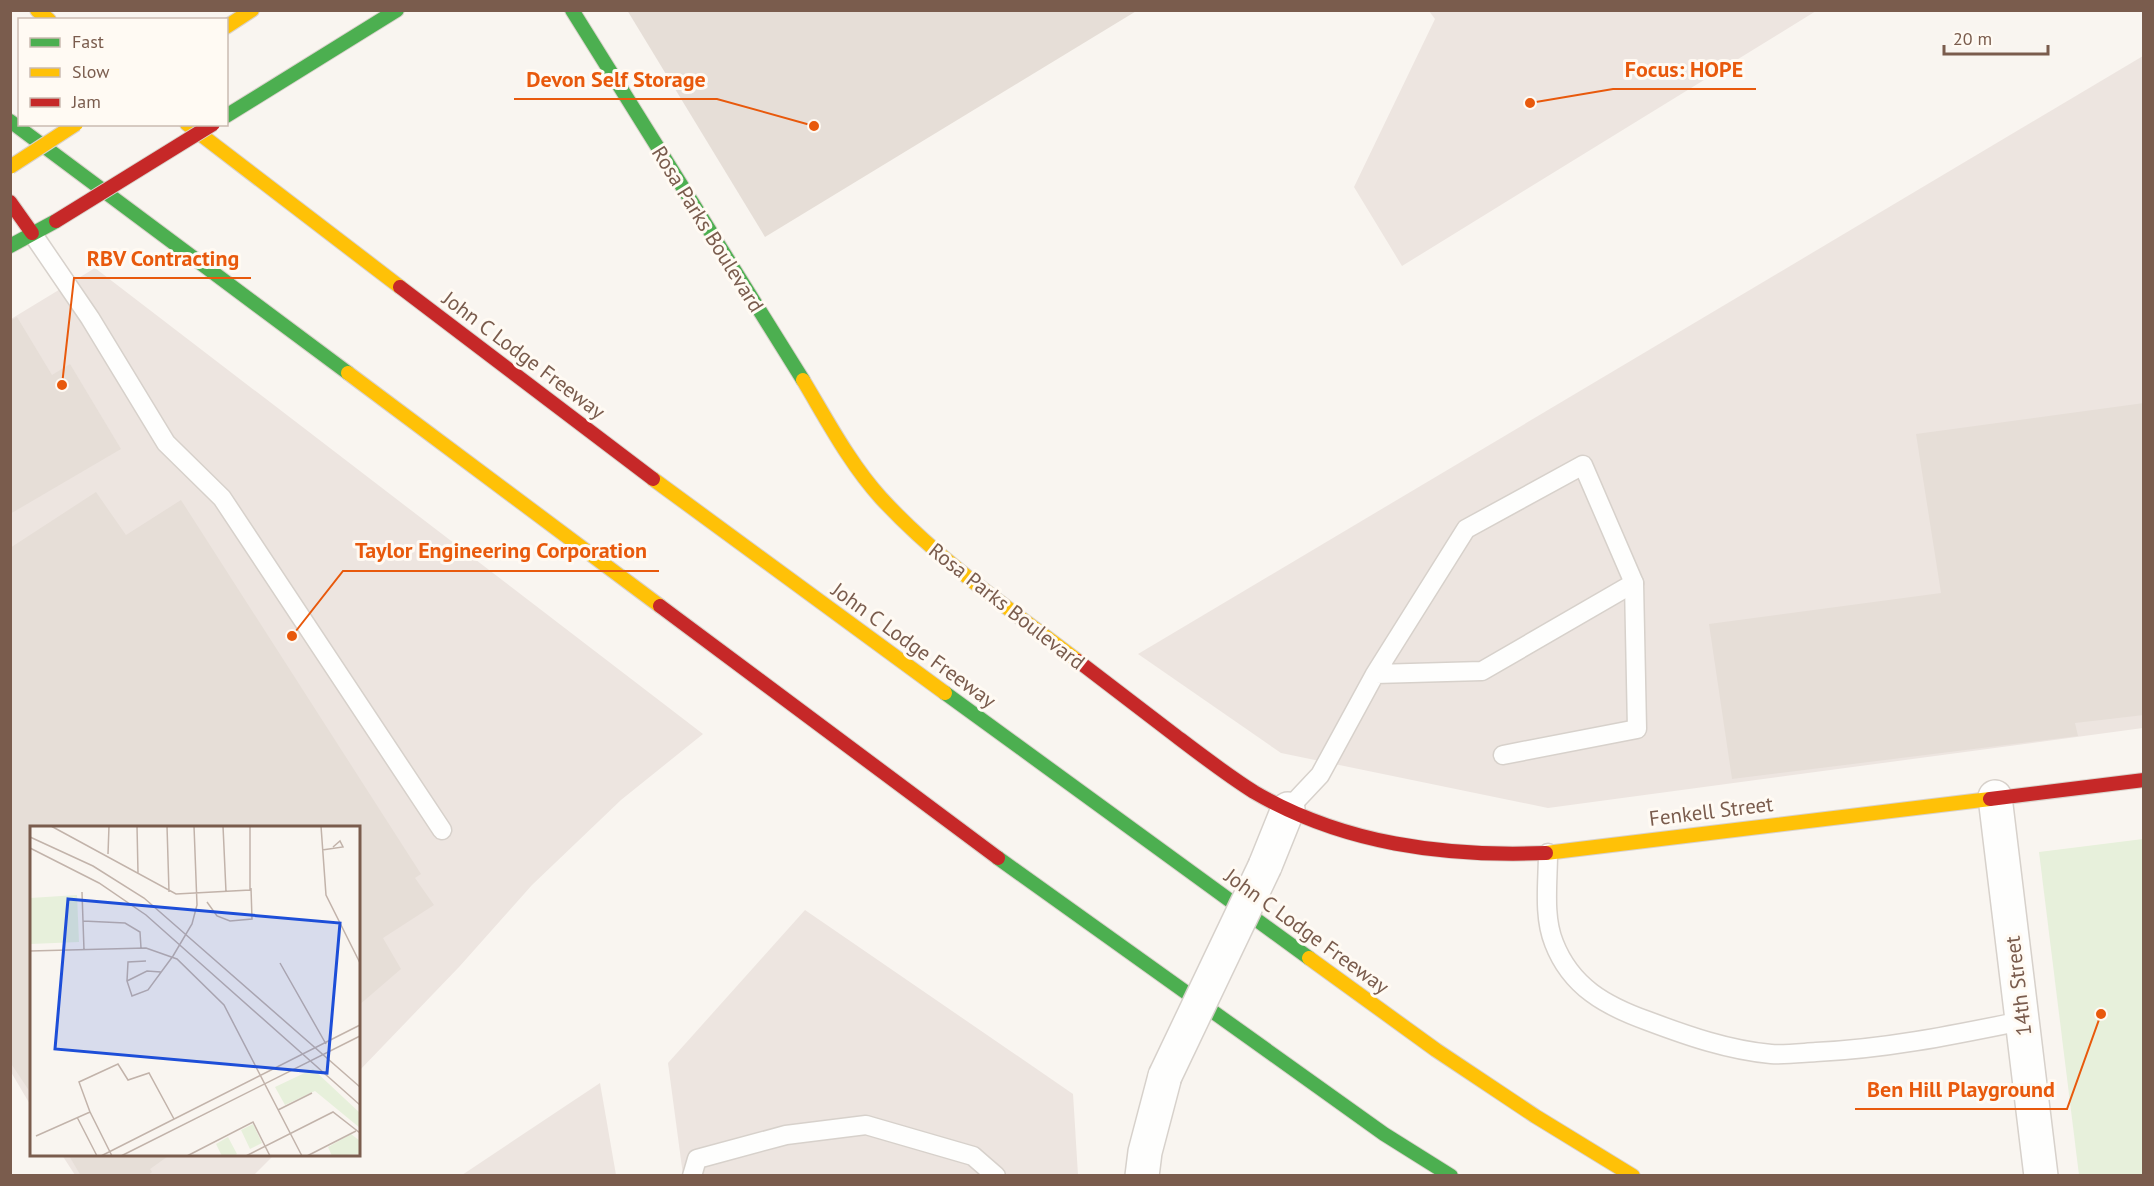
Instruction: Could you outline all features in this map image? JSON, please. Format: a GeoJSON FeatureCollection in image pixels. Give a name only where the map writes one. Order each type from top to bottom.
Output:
{"type":"FeatureCollection","features":[{"type":"Feature","properties":{"kind":"main road"},"geometry":{"type":"LineString","coordinates":[[228,26],[252,10]]}},
{"type":"Feature","properties":{"kind":"main road","name":"Rosa Parks Boulevard"},"geometry":{"type":"LineString","coordinates":[[572,10],[855,464],[880,497],[933,550],[1212,764],[1254,792],[1288,809]]}},
{"type":"Feature","properties":{"kind":"main road"},"geometry":{"type":"LineString","coordinates":[[228,115],[396,11]]}},
{"type":"Feature","properties":{"kind":"main road"},"geometry":{"type":"LineString","coordinates":[[10,122],[1022,876],[1384,1134],[1451,1176]]}},
{"type":"Feature","properties":{"kind":"main road"},"geometry":{"type":"LineString","coordinates":[[10,167],[73,126]]}},
{"type":"Feature","properties":{"kind":"main road","name":"John C Lodge Freeway"},"geometry":{"type":"LineString","coordinates":[[190,126],[708,521],[1436,1050],[1535,1116],[1633,1176]]}},
{"type":"Feature","properties":{"kind":"main road"},"geometry":{"type":"LineString","coordinates":[[10,246],[56,221],[210,126]]}},
{"type":"Feature","properties":{"kind":"main road"},"geometry":{"type":"LineString","coordinates":[[10,202],[32,233]]}},
{"type":"Feature","properties":{"kind":"main road","name":"Fenkell Street"},"geometry":{"type":"LineString","coordinates":[[1288,809],[1338,829],[1392,844],[1448,854],[1505,856],[1548,853],[2144,780]]}},
{"type":"Feature","properties":{"kind":"street","name":"14th Street"},"geometry":{"type":"LineString","coordinates":[[1995,797],[2041,1176]]}},
{"type":"Feature","properties":{"kind":"street"},"geometry":{"type":"LineString","coordinates":[[1142,1176],[1144,1152],[1165,1076],[1265,866],[1288,809]]}},
{"type":"Feature","properties":{"kind":"lane"},"geometry":{"type":"LineString","coordinates":[[32,233],[90,318],[166,443],[222,498],[442,830]]}},
{"type":"Feature","properties":{"kind":"lane"},"geometry":{"type":"LineString","coordinates":[[1288,809],[1320,775],[1375,674],[1466,529],[1583,465],[1634,583],[1637,729],[1503,755]]}},
{"type":"Feature","properties":{"kind":"lane"},"geometry":{"type":"LineString","coordinates":[[1375,674],[1482,671],[1634,583]]}},
{"type":"Feature","properties":{"kind":"lane"},"geometry":{"type":"LineString","coordinates":[[1548,853],[1548,908],[1553,942],[1569,973],[1587,991],[1601,999],[1636,1017],[1692,1038],[1731,1048],[1772,1054],[1862,1050],[2022,1021]]}},
{"type":"Feature","properties":{"kind":"lane"},"geometry":{"type":"LineString","coordinates":[[692,1176],[697,1159],[786,1135],[866,1125],[973,1156],[996,1176]]}},
{"type":"Feature","properties":{"kind":"shaded area"},"geometry":{"type":"Polygon","coordinates":[[[1429,11],[1816,11],[1402,266],[1354,187],[1435,19],[1429,11]]]}},
{"type":"Feature","properties":{"kind":"shaded area"},"geometry":{"type":"Polygon","coordinates":[[[2143,56],[2143,728],[1548,808],[1281,753],[1138,654],[2143,56]]]}},
{"type":"Feature","properties":{"kind":"shaded area"},"geometry":{"type":"Polygon","coordinates":[[[95,268],[703,734],[621,800],[532,885],[459,967],[360,1070],[360,826],[30,826],[30,1104],[11,1072],[11,319],[95,268]]]}},
{"type":"Feature","properties":{"kind":"shaded area"},"geometry":{"type":"Polygon","coordinates":[[[805,910],[1073,1094],[1078,1175],[683,1175],[668,1063],[805,910]]]}},
{"type":"Feature","properties":{"kind":"shaded area"},"geometry":{"type":"Polygon","coordinates":[[[600,1083],[616,1175],[462,1175],[600,1083]]]}},
{"type":"Feature","properties":{"kind":"shaded area"},"geometry":{"type":"Polygon","coordinates":[[[63,1156],[273,1156],[253,1176],[75,1175],[63,1156]]]}},
{"type":"Feature","properties":{"kind":"green space"},"geometry":{"type":"Polygon","coordinates":[[[2143,839],[2143,1175],[2079,1175],[2039,852],[2143,839]]]}},
{"type":"Feature","properties":{"kind":"building"},"geometry":{"type":"Polygon","coordinates":[[[627,10],[1138,10],[765,237],[627,10]]]}},
{"type":"Feature","properties":{"kind":"building"},"geometry":{"type":"Polygon","coordinates":[[[17,317],[52,375],[70,364],[121,449],[10,514],[10,321],[17,317]]]}},
{"type":"Feature","properties":{"kind":"building"},"geometry":{"type":"Polygon","coordinates":[[[2144,403],[2144,715],[2075,723],[2078,736],[1732,779],[1709,624],[1941,593],[1916,434],[2144,403]]]}},
{"type":"Feature","properties":{"kind":"building"},"geometry":{"type":"Polygon","coordinates":[[[96,492],[126,535],[181,500],[421,874],[415,878],[434,905],[383,938],[401,969],[360,1004],[360,826],[30,826],[30,1092],[10,1062],[10,548],[96,492]]]}},
{"type":"Feature","properties":{"kind":"building"},"geometry":{"type":"Polygon","coordinates":[[[69,1156],[168,1156],[150,1169],[152,1172],[147,1176],[81,1176],[69,1156]]]}},
{"type":"Feature","properties":{"kind":"traffic: fast"},"geometry":{"type":"LineString","coordinates":[[228,115],[397,10]]}},
{"type":"Feature","properties":{"kind":"traffic: fast"},"geometry":{"type":"LineString","coordinates":[[572,10],[803,380]]}},
{"type":"Feature","properties":{"kind":"traffic: fast"},"geometry":{"type":"LineString","coordinates":[[10,121],[348,373]]}},
{"type":"Feature","properties":{"kind":"traffic: fast"},"geometry":{"type":"LineString","coordinates":[[10,246],[56,221]]}},
{"type":"Feature","properties":{"kind":"traffic: fast"},"geometry":{"type":"LineString","coordinates":[[945,693],[1309,958]]}},
{"type":"Feature","properties":{"kind":"traffic: fast"},"geometry":{"type":"LineString","coordinates":[[998,858],[1384,1134],[1451,1176]]}},
{"type":"Feature","properties":{"kind":"traffic: slow"},"geometry":{"type":"LineString","coordinates":[[37,10],[47,18]]}},
{"type":"Feature","properties":{"kind":"traffic: slow"},"geometry":{"type":"LineString","coordinates":[[228,26],[252,10]]}},
{"type":"Feature","properties":{"kind":"traffic: slow"},"geometry":{"type":"LineString","coordinates":[[10,167],[73,126]]}},
{"type":"Feature","properties":{"kind":"traffic: slow"},"geometry":{"type":"LineString","coordinates":[[190,126],[400,287]]}},
{"type":"Feature","properties":{"kind":"traffic: slow"},"geometry":{"type":"LineString","coordinates":[[348,373],[660,606]]}},
{"type":"Feature","properties":{"kind":"traffic: slow"},"geometry":{"type":"LineString","coordinates":[[803,380],[859,471],[903,521],[951,564],[1078,661]]}},
{"type":"Feature","properties":{"kind":"traffic: slow"},"geometry":{"type":"LineString","coordinates":[[653,479],[945,693]]}},
{"type":"Feature","properties":{"kind":"traffic: slow"},"geometry":{"type":"LineString","coordinates":[[1546,853],[1990,799]]}},
{"type":"Feature","properties":{"kind":"traffic: slow"},"geometry":{"type":"LineString","coordinates":[[1309,958],[1436,1050],[1535,1116],[1633,1176]]}},
{"type":"Feature","properties":{"kind":"traffic: jam"},"geometry":{"type":"LineString","coordinates":[[56,221],[210,126]]}},
{"type":"Feature","properties":{"kind":"traffic: jam"},"geometry":{"type":"LineString","coordinates":[[10,202],[32,233]]}},
{"type":"Feature","properties":{"kind":"traffic: jam"},"geometry":{"type":"LineString","coordinates":[[400,287],[653,479]]}},
{"type":"Feature","properties":{"kind":"traffic: jam"},"geometry":{"type":"LineString","coordinates":[[660,606],[998,858]]}},
{"type":"Feature","properties":{"kind":"traffic: jam"},"geometry":{"type":"LineString","coordinates":[[1078,661],[1224,772],[1254,792],[1288,810],[1323,824],[1395,844],[1470,852],[1546,853]]}},
{"type":"Feature","properties":{"kind":"traffic: jam"},"geometry":{"type":"LineString","coordinates":[[1990,799],[2144,780]]}},
{"type":"Feature","properties":{"kind":"place","name":"Focus: HOPE"},"geometry":{"type":"Point","coordinates":[1530,103]}},
{"type":"Feature","properties":{"kind":"place","name":"Devon Self Storage"},"geometry":{"type":"Point","coordinates":[814,126]}},
{"type":"Feature","properties":{"kind":"place","name":"RBV Contracting"},"geometry":{"type":"Point","coordinates":[62,385]}},
{"type":"Feature","properties":{"kind":"place","name":"Taylor Engineering Corporation"},"geometry":{"type":"Point","coordinates":[292,636]}},
{"type":"Feature","properties":{"kind":"place","name":"Ben Hill Playground"},"geometry":{"type":"Point","coordinates":[2101,1014]}}]}
